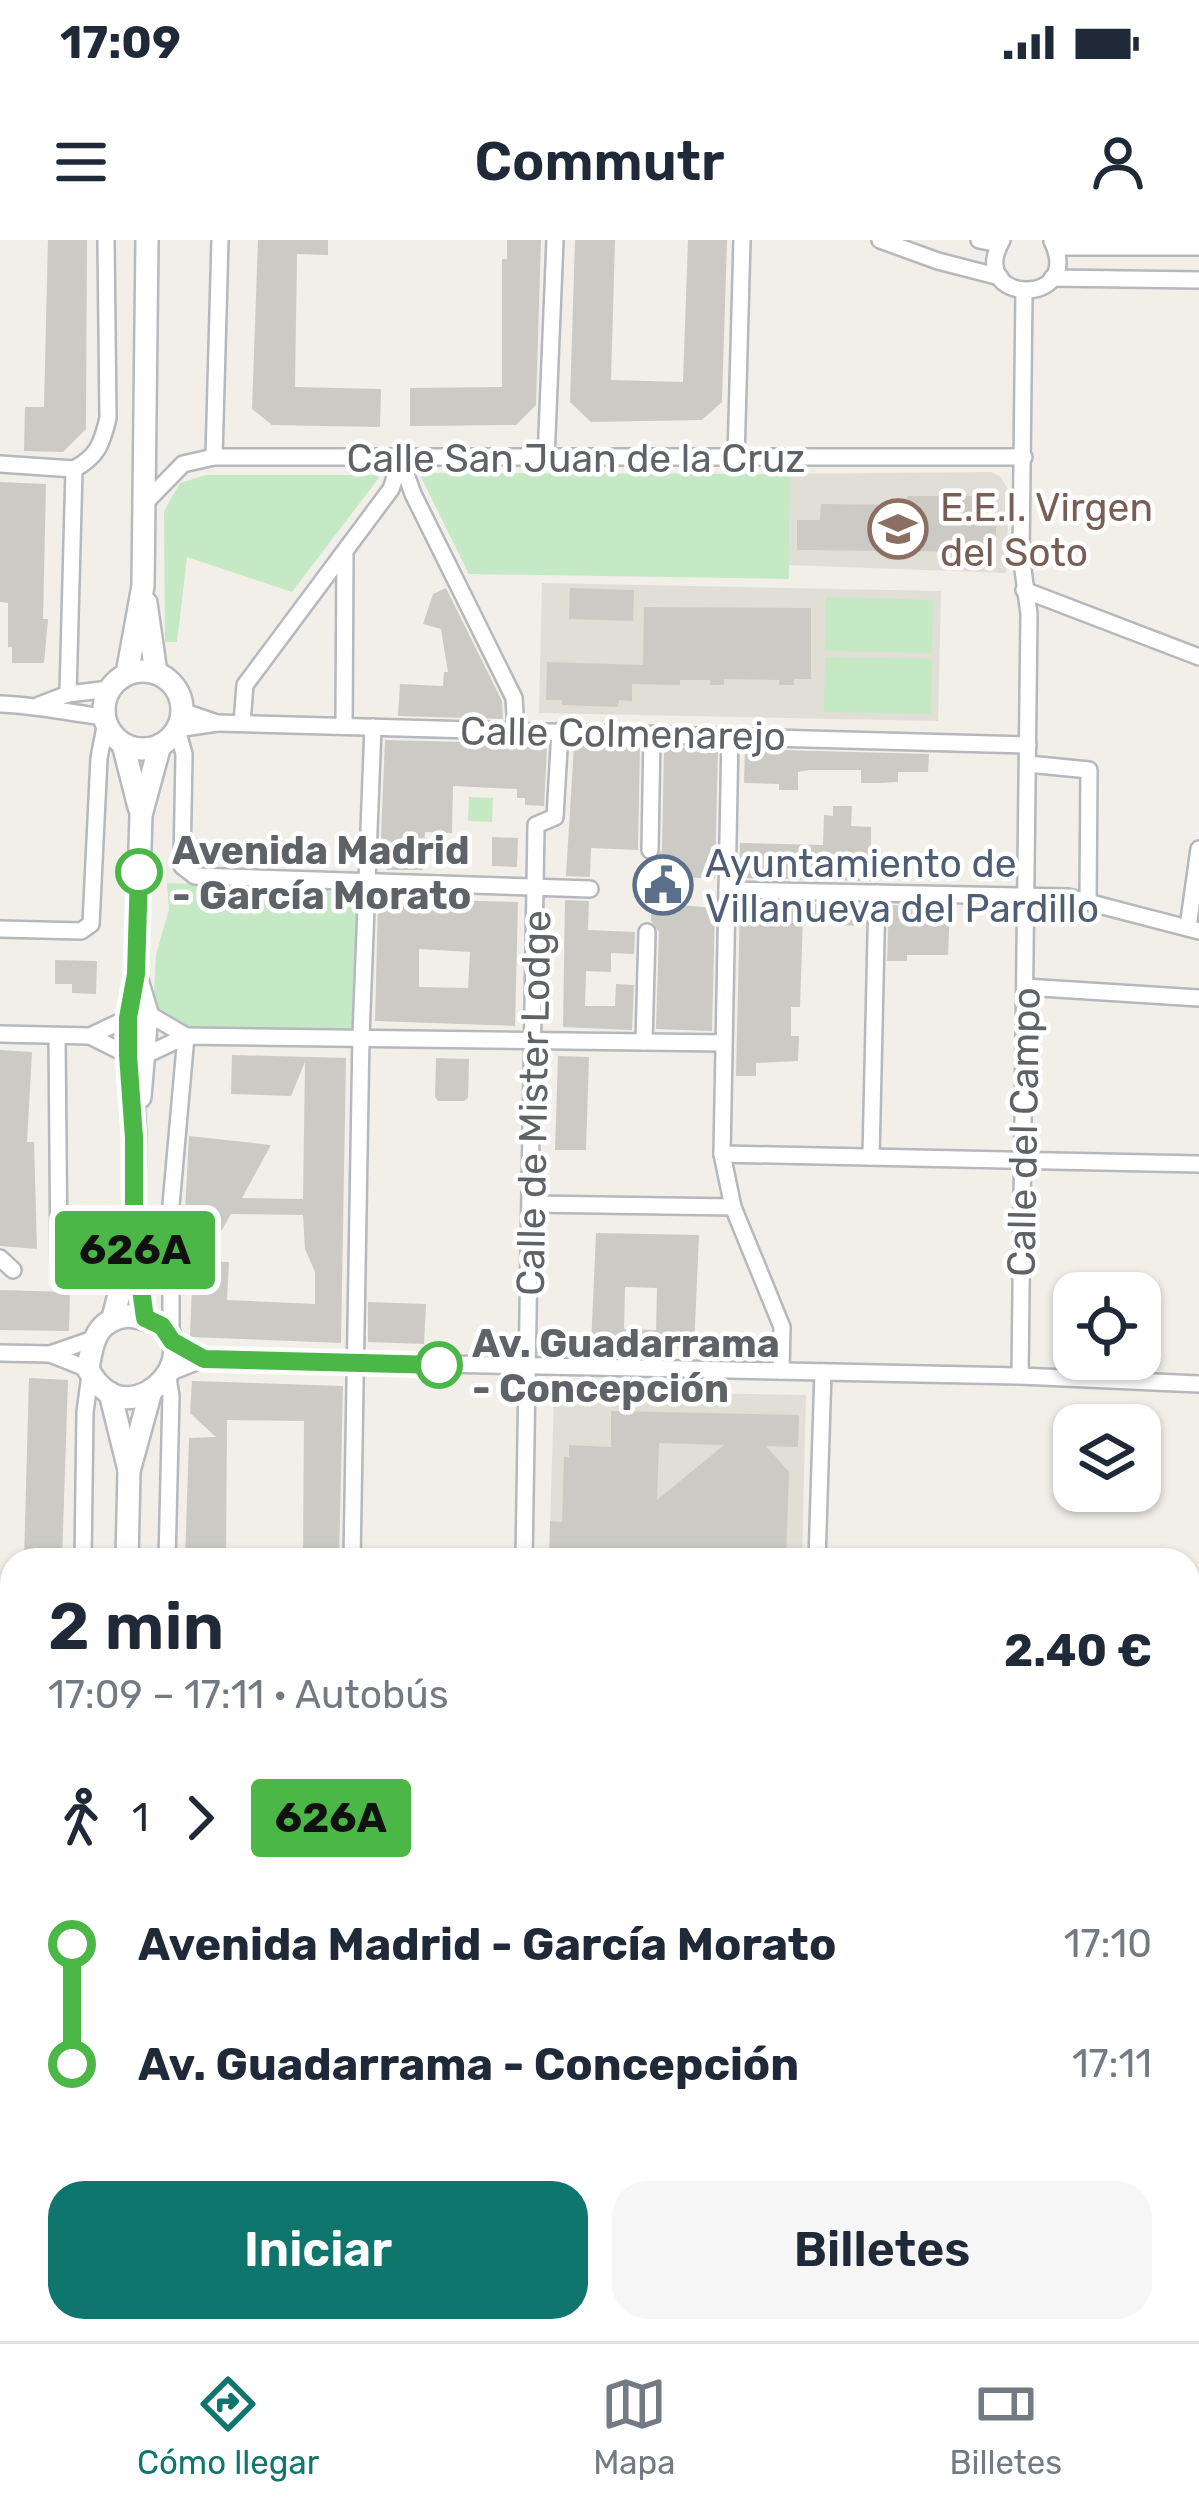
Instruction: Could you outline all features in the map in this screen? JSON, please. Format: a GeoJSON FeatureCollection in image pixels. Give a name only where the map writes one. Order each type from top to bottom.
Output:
{"type":"FeatureCollection","features":[{"type":"Feature","properties":{"kind":"main road"},"geometry":{"type":"LineString","coordinates":[[141,814],[173,728],[175,688],[156,673],[143,586],[147,240]]}},
{"type":"Feature","properties":{"kind":"main road"},"geometry":{"type":"LineString","coordinates":[[143,586],[105,719],[123,744],[141,814],[134,1239],[145,1318]]}},
{"type":"Feature","properties":{"kind":"main road"},"geometry":{"type":"LineString","coordinates":[[119,682],[156,673]]}},
{"type":"Feature","properties":{"kind":"main road"},"geometry":{"type":"LineString","coordinates":[[123,744],[142,749],[173,728]]}},
{"type":"Feature","properties":{"kind":"main road"},"geometry":{"type":"LineString","coordinates":[[128,1548],[129,1471],[110,1394],[89,1372],[93,1340],[112,1318],[134,1239]]}},
{"type":"Feature","properties":{"kind":"main road"},"geometry":{"type":"LineString","coordinates":[[112,1318],[145,1318],[172,1338],[164,1380],[129,1471]]}},
{"type":"Feature","properties":{"kind":"main road"},"geometry":{"type":"LineString","coordinates":[[110,1394],[124,1396],[164,1380]]}},
{"type":"Feature","properties":{"kind":"street"},"geometry":{"type":"LineString","coordinates":[[0,464],[74,469],[92,459],[102,443],[108,418],[106,240]]}},
{"type":"Feature","properties":{"kind":"street"},"geometry":{"type":"LineString","coordinates":[[214,458],[220,240]]}},
{"type":"Feature","properties":{"kind":"street"},"geometry":{"type":"LineString","coordinates":[[546,459],[555,240]]}},
{"type":"Feature","properties":{"kind":"street"},"geometry":{"type":"LineString","coordinates":[[736,458],[742,240]]}},
{"type":"Feature","properties":{"kind":"street"},"geometry":{"type":"LineString","coordinates":[[880,240],[1000,278],[1024,291],[1044,286],[1052,278],[1057,269],[1054,244],[1199,247]]}},
{"type":"Feature","properties":{"kind":"street"},"geometry":{"type":"LineString","coordinates":[[979,240],[1000,242],[995,261],[1000,278]]}},
{"type":"Feature","properties":{"kind":"street"},"geometry":{"type":"LineString","coordinates":[[1052,278],[1199,280]]}},
{"type":"Feature","properties":{"kind":"street","name":"Calle del Campo"},"geometry":{"type":"LineString","coordinates":[[1020,1376],[1029,614],[1021,555],[1024,291]]}},
{"type":"Feature","properties":{"kind":"street","name":"Calle San Juan de la Cruz"},"geometry":{"type":"LineString","coordinates":[[145,503],[183,464],[214,458],[1024,457]]}},
{"type":"Feature","properties":{"kind":"street"},"geometry":{"type":"LineString","coordinates":[[242,723],[245,685],[391,489],[400,460]]}},
{"type":"Feature","properties":{"kind":"street"},"geometry":{"type":"LineString","coordinates":[[400,460],[514,698],[516,730]]}},
{"type":"Feature","properties":{"kind":"street"},"geometry":{"type":"LineString","coordinates":[[68,694],[74,469]]}},
{"type":"Feature","properties":{"kind":"street"},"geometry":{"type":"LineString","coordinates":[[344,726],[345,552]]}},
{"type":"Feature","properties":{"kind":"street"},"geometry":{"type":"LineString","coordinates":[[1024,590],[1199,657]]}},
{"type":"Feature","properties":{"kind":"street"},"geometry":{"type":"LineString","coordinates":[[39,705],[119,682]]}},
{"type":"Feature","properties":{"kind":"street"},"geometry":{"type":"LineString","coordinates":[[0,704],[39,705],[105,719],[91,924],[81,931],[0,928]]}},
{"type":"Feature","properties":{"kind":"street","name":"Calle Colmenarejo"},"geometry":{"type":"LineString","coordinates":[[173,728],[242,723],[1028,745]]}},
{"type":"Feature","properties":{"kind":"street"},"geometry":{"type":"LineString","coordinates":[[352,1548],[361,1036],[373,727]]}},
{"type":"Feature","properties":{"kind":"street"},"geometry":{"type":"LineString","coordinates":[[173,728],[184,754],[181,858],[186,872],[195,876],[590,889]]}},
{"type":"Feature","properties":{"kind":"street","name":"Calle de Mister Lodge"},"geometry":{"type":"LineString","coordinates":[[524,1548],[536,825],[555,817],[560,731]]}},
{"type":"Feature","properties":{"kind":"street"},"geometry":{"type":"LineString","coordinates":[[650,850],[652,734]]}},
{"type":"Feature","properties":{"kind":"street"},"geometry":{"type":"LineString","coordinates":[[730,735],[722,1154],[733,1207],[782,1327],[781,1371]]}},
{"type":"Feature","properties":{"kind":"street"},"geometry":{"type":"LineString","coordinates":[[1028,764],[1090,770],[1088,902]]}},
{"type":"Feature","properties":{"kind":"street"},"geometry":{"type":"LineString","coordinates":[[727,890],[1026,896],[1088,902],[1194,929],[1199,849]]}},
{"type":"Feature","properties":{"kind":"street"},"geometry":{"type":"LineString","coordinates":[[871,1157],[877,893]]}},
{"type":"Feature","properties":{"kind":"street"},"geometry":{"type":"LineString","coordinates":[[644,1042],[647,932]]}},
{"type":"Feature","properties":{"kind":"street"},"geometry":{"type":"LineString","coordinates":[[1025,987],[1199,998]]}},
{"type":"Feature","properties":{"kind":"street"},"geometry":{"type":"LineString","coordinates":[[90,1036],[137,1016],[186,1036]]}},
{"type":"Feature","properties":{"kind":"street"},"geometry":{"type":"LineString","coordinates":[[0,1034],[90,1036],[137,1055],[186,1036],[723,1043]]}},
{"type":"Feature","properties":{"kind":"street"},"geometry":{"type":"LineString","coordinates":[[57,1036],[59,1262],[124,1278]]}},
{"type":"Feature","properties":{"kind":"street"},"geometry":{"type":"LineString","coordinates":[[186,1036],[171,1205],[172,1338],[204,1359]]}},
{"type":"Feature","properties":{"kind":"street"},"geometry":{"type":"LineString","coordinates":[[722,1154],[1199,1164]]}},
{"type":"Feature","properties":{"kind":"street"},"geometry":{"type":"LineString","coordinates":[[532,1204],[733,1207]]}},
{"type":"Feature","properties":{"kind":"street"},"geometry":{"type":"LineString","coordinates":[[0,1258],[14,1270]]}},
{"type":"Feature","properties":{"kind":"street"},"geometry":{"type":"LineString","coordinates":[[0,1353],[50,1354],[93,1340]]}},
{"type":"Feature","properties":{"kind":"street"},"geometry":{"type":"LineString","coordinates":[[50,1354],[89,1372],[83,1548]]}},
{"type":"Feature","properties":{"kind":"street"},"geometry":{"type":"LineString","coordinates":[[167,1548],[171,1396],[164,1380],[204,1359],[1199,1384]]}},
{"type":"Feature","properties":{"kind":"street"},"geometry":{"type":"LineString","coordinates":[[817,1548],[823,1372]]}},
{"type":"Feature","properties":{"kind":"shaded area","name":"E.E.I. Virgen del Soto"},"geometry":{"type":"Polygon","coordinates":[[[991,472],[1001,477],[1009,492],[1006,573],[789,565],[790,474],[991,472]]]}},
{"type":"Feature","properties":{"kind":"shaded area"},"geometry":{"type":"Polygon","coordinates":[[[542,583],[941,591],[938,721],[539,713],[542,583]]]}},
{"type":"Feature","properties":{"kind":"shaded area"},"geometry":{"type":"Polygon","coordinates":[[[573,1391],[806,1395],[802,1548],[549,1548],[554,1397],[573,1398],[573,1391]]]}},
{"type":"Feature","properties":{"kind":"green space"},"geometry":{"type":"Polygon","coordinates":[[[419,473],[790,474],[789,579],[469,574],[419,473]]]}},
{"type":"Feature","properties":{"kind":"green space"},"geometry":{"type":"Polygon","coordinates":[[[206,475],[381,475],[292,592],[187,557],[177,642],[165,642],[164,511],[180,483],[206,475]]]}},
{"type":"Feature","properties":{"kind":"green space"},"geometry":{"type":"Polygon","coordinates":[[[826,597],[933,600],[932,653],[825,651],[826,597]]]}},
{"type":"Feature","properties":{"kind":"green space"},"geometry":{"type":"Polygon","coordinates":[[[825,657],[932,659],[931,714],[824,712],[825,657]]]}},
{"type":"Feature","properties":{"kind":"green space"},"geometry":{"type":"Polygon","coordinates":[[[469,797],[493,798],[492,822],[468,821],[469,797]]]}},
{"type":"Feature","properties":{"kind":"green space"},"geometry":{"type":"Polygon","coordinates":[[[167,883],[358,889],[355,1030],[191,1031],[153,1010],[156,955],[169,909],[167,883]]]}},
{"type":"Feature","properties":{"kind":"building"},"geometry":{"type":"Polygon","coordinates":[[[48,240],[87,240],[86,429],[63,452],[24,451],[25,407],[44,407],[48,240]]]}},
{"type":"Feature","properties":{"kind":"building"},"geometry":{"type":"Polygon","coordinates":[[[258,240],[328,240],[328,255],[297,254],[295,387],[381,389],[380,427],[272,425],[252,409],[258,240]]]}},
{"type":"Feature","properties":{"kind":"building"},"geometry":{"type":"Polygon","coordinates":[[[507,240],[541,240],[536,405],[516,425],[410,426],[410,388],[502,387],[502,259],[507,259],[507,240]]]}},
{"type":"Feature","properties":{"kind":"building"},"geometry":{"type":"Polygon","coordinates":[[[575,240],[615,240],[611,380],[683,382],[688,240],[727,240],[722,402],[702,420],[591,422],[570,402],[575,240]]]}},
{"type":"Feature","properties":{"kind":"building"},"geometry":{"type":"Polygon","coordinates":[[[0,482],[46,484],[44,663],[12,663],[12,647],[8,647],[8,603],[0,602],[0,482]]]}},
{"type":"Feature","properties":{"kind":"building"},"geometry":{"type":"Polygon","coordinates":[[[907,496],[989,496],[996,552],[797,550],[797,520],[820,520],[821,504],[907,505],[907,496]]]}},
{"type":"Feature","properties":{"kind":"building"},"geometry":{"type":"Polygon","coordinates":[[[446,588],[502,701],[503,719],[398,716],[400,684],[443,686],[444,672],[448,672],[441,629],[423,624],[433,594],[446,588]]]}},
{"type":"Feature","properties":{"kind":"building"},"geometry":{"type":"Polygon","coordinates":[[[570,588],[634,590],[633,621],[569,619],[570,588]]]}},
{"type":"Feature","properties":{"kind":"building"},"geometry":{"type":"Polygon","coordinates":[[[644,607],[811,608],[811,679],[794,679],[794,685],[779,685],[779,680],[724,679],[724,685],[710,685],[710,680],[632,684],[632,701],[619,700],[618,707],[546,700],[547,662],[643,665],[644,607]]]}},
{"type":"Feature","properties":{"kind":"building"},"geometry":{"type":"Polygon","coordinates":[[[385,740],[542,744],[547,749],[544,806],[525,805],[525,798],[517,798],[517,789],[453,786],[452,833],[425,832],[423,870],[387,870],[380,862],[385,740]]]}},
{"type":"Feature","properties":{"kind":"building"},"geometry":{"type":"Polygon","coordinates":[[[574,745],[640,746],[638,850],[591,848],[590,877],[566,876],[574,745]]]}},
{"type":"Feature","properties":{"kind":"building"},"geometry":{"type":"Polygon","coordinates":[[[664,747],[718,749],[715,879],[681,877],[680,905],[715,908],[712,1031],[656,1029],[659,932],[651,921],[652,862],[662,850],[664,747]]]}},
{"type":"Feature","properties":{"kind":"building"},"geometry":{"type":"Polygon","coordinates":[[[745,749],[929,754],[928,772],[898,772],[898,782],[861,783],[861,770],[809,770],[798,772],[798,790],[779,790],[779,784],[744,783],[745,749]]]}},
{"type":"Feature","properties":{"kind":"building"},"geometry":{"type":"Polygon","coordinates":[[[833,806],[852,806],[851,826],[871,827],[871,875],[877,875],[877,881],[739,878],[740,843],[823,845],[824,815],[833,816],[833,806]]]}},
{"type":"Feature","properties":{"kind":"building"},"geometry":{"type":"Polygon","coordinates":[[[492,837],[518,838],[517,867],[492,866],[492,837]]]}},
{"type":"Feature","properties":{"kind":"building"},"geometry":{"type":"Polygon","coordinates":[[[397,899],[518,902],[515,1026],[375,1021],[378,903],[397,903],[397,899]],[[419,949],[419,987],[468,988],[470,952],[419,949]]]}},
{"type":"Feature","properties":{"kind":"building"},"geometry":{"type":"Polygon","coordinates":[[[565,900],[589,901],[588,930],[635,932],[634,954],[611,953],[611,972],[586,971],[585,1006],[615,1006],[616,984],[634,985],[632,1030],[563,1027],[565,900]]]}},
{"type":"Feature","properties":{"kind":"building"},"geometry":{"type":"Polygon","coordinates":[[[740,902],[865,905],[864,926],[834,925],[835,917],[803,916],[800,1007],[791,1007],[791,1036],[799,1036],[798,1061],[756,1063],[756,1076],[736,1076],[740,902]]]}},
{"type":"Feature","properties":{"kind":"building"},"geometry":{"type":"Polygon","coordinates":[[[889,905],[950,907],[948,955],[907,955],[907,961],[887,961],[889,905]]]}},
{"type":"Feature","properties":{"kind":"building"},"geometry":{"type":"Polygon","coordinates":[[[55,960],[97,961],[96,994],[72,993],[72,984],[55,984],[55,960]]]}},
{"type":"Feature","properties":{"kind":"building"},"geometry":{"type":"Polygon","coordinates":[[[0,1050],[32,1052],[27,1142],[34,1142],[37,1249],[0,1246],[0,1050]]]}},
{"type":"Feature","properties":{"kind":"building"},"geometry":{"type":"Polygon","coordinates":[[[232,1055],[346,1058],[341,1343],[190,1337],[193,1261],[229,1262],[227,1300],[315,1304],[315,1272],[305,1249],[303,1215],[231,1214],[220,1233],[198,1251],[183,1250],[189,1136],[271,1145],[242,1198],[303,1199],[305,1062],[291,1096],[231,1094],[232,1055]]]}},
{"type":"Feature","properties":{"kind":"building"},"geometry":{"type":"Polygon","coordinates":[[[558,1056],[589,1057],[586,1150],[555,1150],[558,1056]]]}},
{"type":"Feature","properties":{"kind":"building"},"geometry":{"type":"Polygon","coordinates":[[[436,1058],[469,1059],[468,1098],[464,1101],[435,1097],[436,1058]]]}},
{"type":"Feature","properties":{"kind":"building"},"geometry":{"type":"Polygon","coordinates":[[[596,1233],[699,1235],[694,1348],[591,1346],[596,1233]],[[625,1287],[624,1329],[656,1330],[657,1288],[625,1287]]]}},
{"type":"Feature","properties":{"kind":"building"},"geometry":{"type":"Polygon","coordinates":[[[0,1290],[70,1292],[69,1331],[0,1330],[0,1290]]]}},
{"type":"Feature","properties":{"kind":"building"},"geometry":{"type":"Polygon","coordinates":[[[368,1302],[426,1304],[424,1344],[368,1342],[368,1302]]]}},
{"type":"Feature","properties":{"kind":"building"},"geometry":{"type":"Polygon","coordinates":[[[29,1378],[68,1380],[62,1548],[24,1548],[29,1378]]]}},
{"type":"Feature","properties":{"kind":"building"},"geometry":{"type":"Polygon","coordinates":[[[192,1381],[343,1386],[339,1548],[303,1548],[304,1421],[227,1420],[226,1548],[185,1548],[189,1438],[216,1437],[190,1413],[192,1381]]]}},
{"type":"Feature","properties":{"kind":"building"},"geometry":{"type":"Polygon","coordinates":[[[611,1411],[799,1415],[798,1447],[766,1446],[789,1472],[786,1548],[549,1548],[550,1521],[562,1522],[564,1457],[569,1457],[569,1445],[611,1447],[611,1411]],[[659,1443],[657,1500],[724,1445],[659,1443]]]}},
{"type":"Feature","properties":{"kind":"tunnel"},"geometry":{"type":"LineString","coordinates":[[652,890],[680,891]]}},
{"type":"Feature","properties":{"kind":"bus line","name":"626A"},"geometry":{"type":"LineString","coordinates":[[139,872],[128,1055],[134,1239],[145,1318],[204,1359],[439,1365]]}},
{"type":"Feature","properties":{"kind":"place","name":"E.E.I. Virgen del Soto"},"geometry":{"type":"Point","coordinates":[898,529]}},
{"type":"Feature","properties":{"kind":"place","name":"Avenida Madrid - García Morato"},"geometry":{"type":"Point","coordinates":[139,872]}},
{"type":"Feature","properties":{"kind":"place","name":"Ayuntamiento de Villanueva del Pardillo"},"geometry":{"type":"Point","coordinates":[663,885]}},
{"type":"Feature","properties":{"kind":"place","name":"Av. Guadarrama - Concepción"},"geometry":{"type":"Point","coordinates":[439,1365]}}]}
